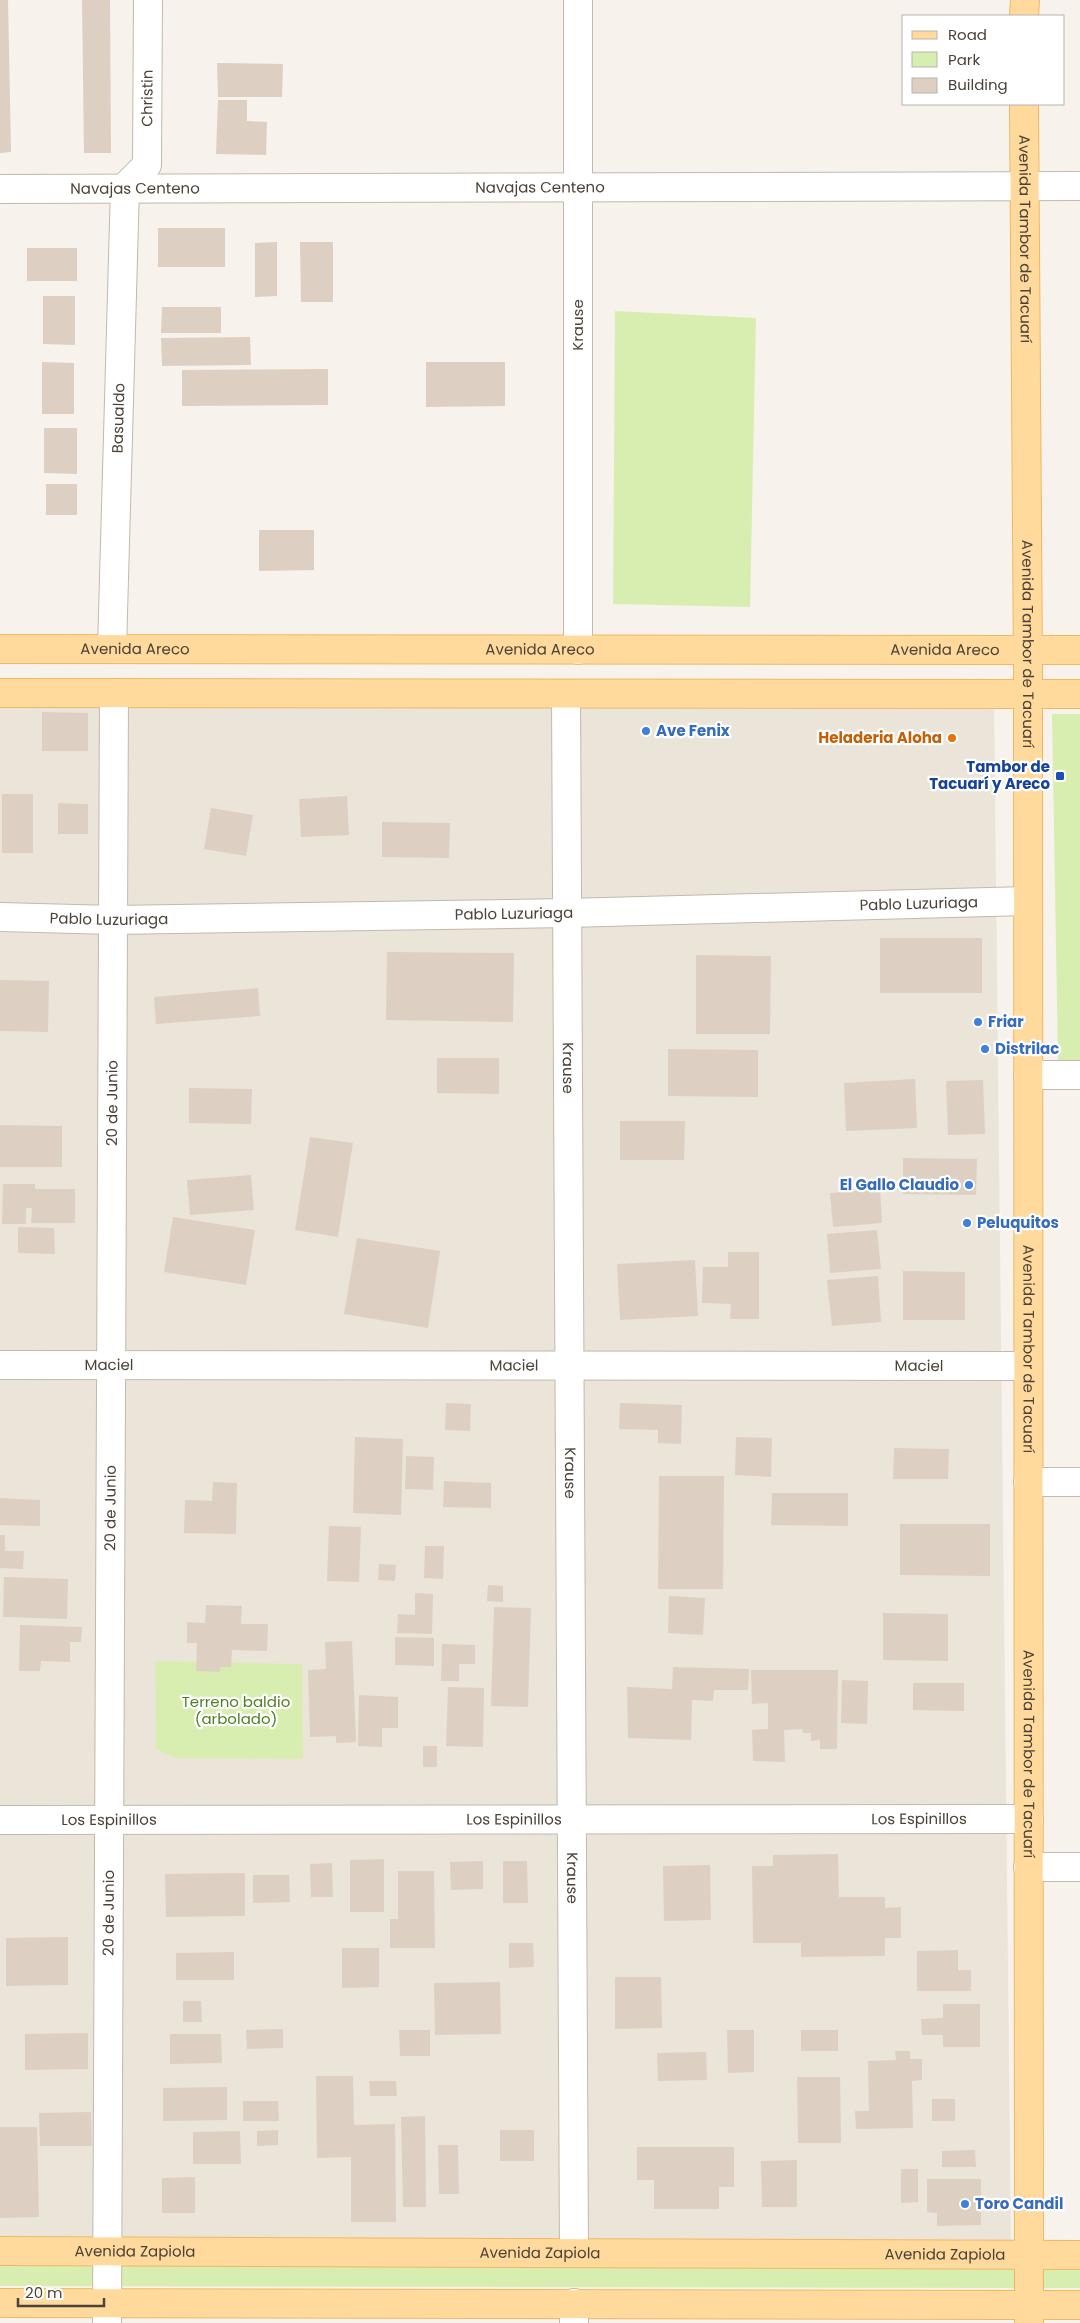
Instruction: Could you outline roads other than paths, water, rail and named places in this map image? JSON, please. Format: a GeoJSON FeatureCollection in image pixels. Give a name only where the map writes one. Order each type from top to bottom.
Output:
{"type":"FeatureCollection","features":[{"type":"Feature","properties":{"kind":"main road"},"geometry":{"type":"LineString","coordinates":[[1024,0],[1024,15]]}},
{"type":"Feature","properties":{"kind":"main road","name":"Avenida Tambor de Tacuarí"},"geometry":{"type":"LineString","coordinates":[[1024,105],[1028,651],[1029,2314]]}},
{"type":"Feature","properties":{"kind":"main road","name":"Avenida Areco"},"geometry":{"type":"LineString","coordinates":[[0,649],[1080,650]]}},
{"type":"Feature","properties":{"kind":"main road"},"geometry":{"type":"LineString","coordinates":[[0,693],[1080,694]]}},
{"type":"Feature","properties":{"kind":"main road","name":"Avenida Zapiola"},"geometry":{"type":"LineString","coordinates":[[0,2251],[1080,2255]]}},
{"type":"Feature","properties":{"kind":"main road"},"geometry":{"type":"LineString","coordinates":[[0,2303],[107,2313],[1029,2314],[1080,2305]]}},
{"type":"Feature","properties":{"kind":"street","name":"Christin"},"geometry":{"type":"LineString","coordinates":[[124,187],[147,165],[148,0]]}},
{"type":"Feature","properties":{"kind":"street","name":"Krause"},"geometry":{"type":"LineString","coordinates":[[578,0],[578,650]]}},
{"type":"Feature","properties":{"kind":"street","name":"Navajas Centeno"},"geometry":{"type":"LineString","coordinates":[[0,189],[124,187],[1080,186]]}},
{"type":"Feature","properties":{"kind":"street","name":"Basualdo"},"geometry":{"type":"LineString","coordinates":[[112,649],[124,187]]}},
{"type":"Feature","properties":{"kind":"street","name":"20 de Junio"},"geometry":{"type":"LineString","coordinates":[[107,2313],[114,693]]}},
{"type":"Feature","properties":{"kind":"street","name":"Krause"},"geometry":{"type":"LineString","coordinates":[[566,694],[574,2252]]}},
{"type":"Feature","properties":{"kind":"street","name":"Pablo Luzuriaga"},"geometry":{"type":"LineString","coordinates":[[0,917],[113,920],[567,913],[1028,901]]}},
{"type":"Feature","properties":{"kind":"street"},"geometry":{"type":"LineString","coordinates":[[1028,1075],[1080,1075]]}},
{"type":"Feature","properties":{"kind":"street","name":"Maciel"},"geometry":{"type":"LineString","coordinates":[[0,1365],[1028,1366]]}},
{"type":"Feature","properties":{"kind":"street"},"geometry":{"type":"LineString","coordinates":[[1028,1482],[1080,1482]]}},
{"type":"Feature","properties":{"kind":"street","name":"Los Espinillos"},"geometry":{"type":"LineString","coordinates":[[0,1820],[1029,1819]]}},
{"type":"Feature","properties":{"kind":"street"},"geometry":{"type":"LineString","coordinates":[[1028,1867],[1080,1867]]}},
{"type":"Feature","properties":{"kind":"place","name":"Ave Fenix"},"geometry":{"type":"Point","coordinates":[646,731]}},
{"type":"Feature","properties":{"kind":"place","name":"Heladeria Aloha"},"geometry":{"type":"Point","coordinates":[952,738]}},
{"type":"Feature","properties":{"kind":"place","name":"Tambor de Tacuarí y Areco"},"geometry":{"type":"Point","coordinates":[1060,776]}},
{"type":"Feature","properties":{"kind":"place","name":"Friar"},"geometry":{"type":"Point","coordinates":[978,1022]}},
{"type":"Feature","properties":{"kind":"place","name":"Distrilac"},"geometry":{"type":"Point","coordinates":[985,1049]}},
{"type":"Feature","properties":{"kind":"place","name":"El Gallo Claudio"},"geometry":{"type":"Point","coordinates":[969,1185]}},
{"type":"Feature","properties":{"kind":"place","name":"Peluquitos"},"geometry":{"type":"Point","coordinates":[967,1223]}},
{"type":"Feature","properties":{"kind":"place","name":"Toro Candil"},"geometry":{"type":"Point","coordinates":[965,2204]}},
{"type":"Feature","properties":{"kind":"park label","name":"Terreno baldio (arbolado)"},"geometry":{"type":"Point","coordinates":[236,1710]}}]}
